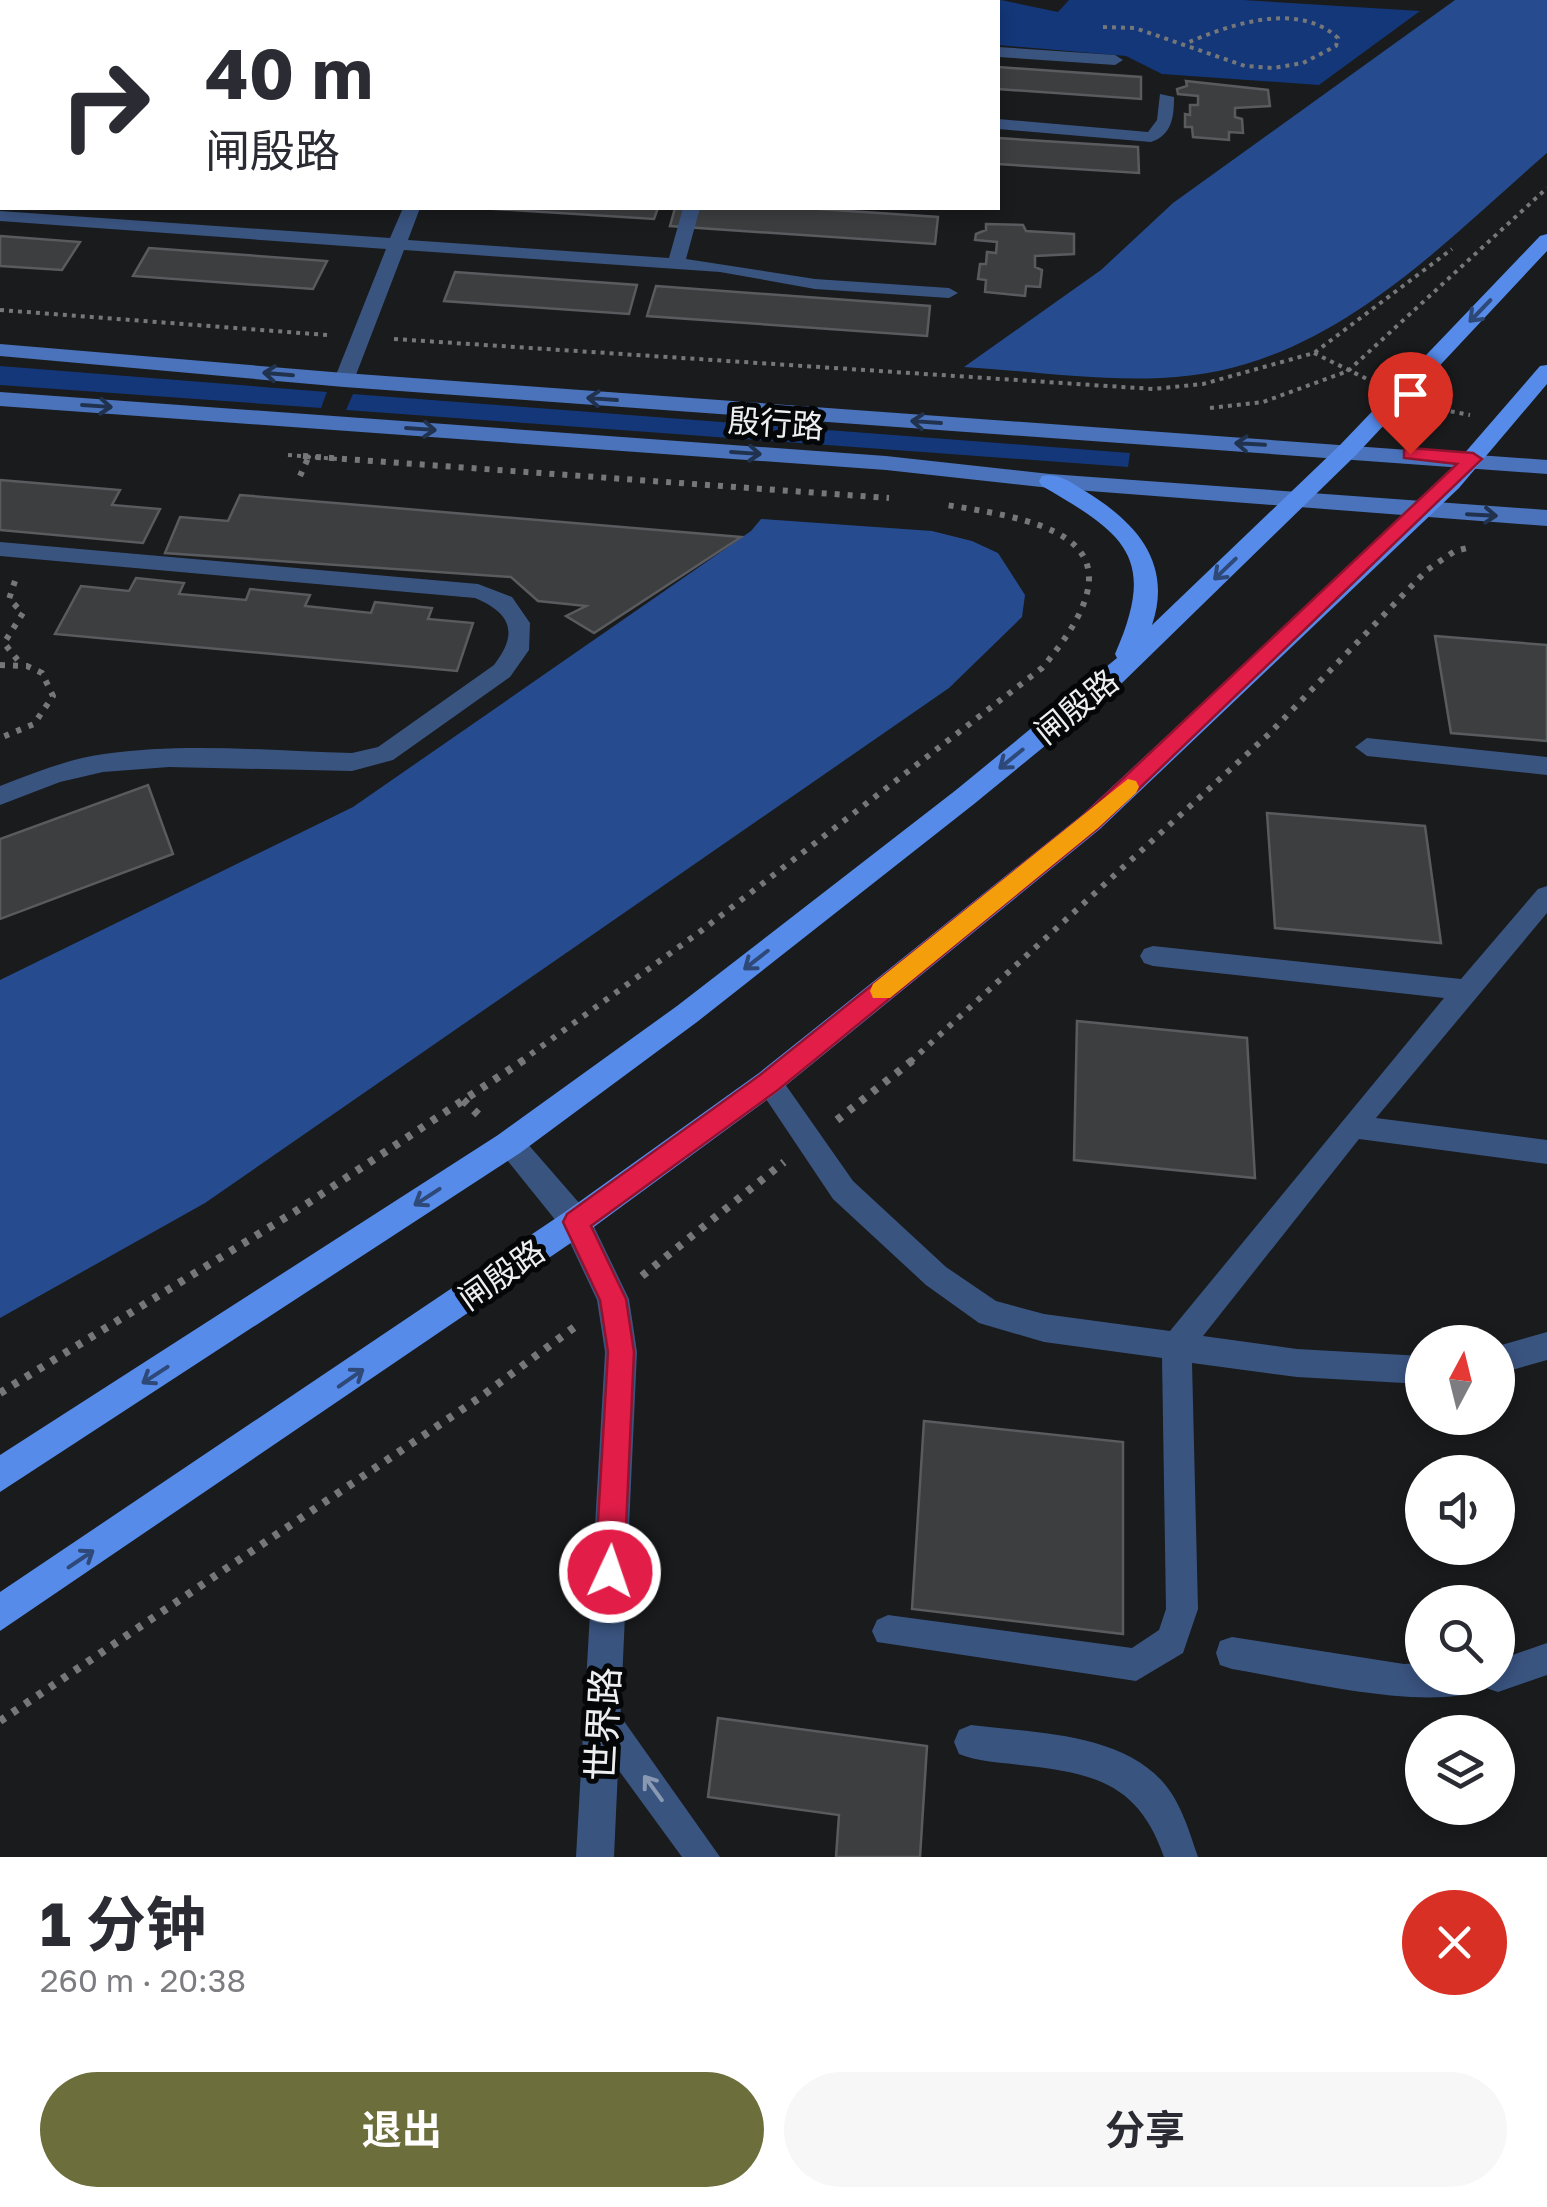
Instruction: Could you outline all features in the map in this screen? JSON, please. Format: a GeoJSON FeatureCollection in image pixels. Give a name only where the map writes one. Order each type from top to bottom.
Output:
{"type":"FeatureCollection","features":[{"type":"Feature","properties":{"kind":"main road","name":"闸殷路"},"geometry":{"type":"LineString","coordinates":[[0,1476],[509,1144],[687,1014],[1114,676],[1348,450],[1547,240]]}},
{"type":"Feature","properties":{"kind":"main road","name":"殷行路"},"geometry":{"type":"LineString","coordinates":[[0,350],[344,380],[1547,467]]}},
{"type":"Feature","properties":{"kind":"main road","name":"闸殷路"},"geometry":{"type":"LineString","coordinates":[[0,1614],[576,1222],[769,1082],[1091,822],[1473,459],[1547,370]]}},
{"type":"Feature","properties":{"kind":"main road","name":"殷行路"},"geometry":{"type":"LineString","coordinates":[[0,399],[886,464],[1050,482],[1547,518]]}},
{"type":"Feature","properties":{"kind":"main road"},"geometry":{"type":"LineString","coordinates":[[1050,482],[1106,512],[1133,541],[1146,568],[1148,600],[1142,625],[1114,676]]}},
{"type":"Feature","properties":{"kind":"street","name":"世界路"},"geometry":{"type":"LineString","coordinates":[[509,1144],[576,1222],[613,1299],[621,1352],[595,1857]]}},
{"type":"Feature","properties":{"kind":"lane"},"geometry":{"type":"LineString","coordinates":[[1000,52],[1115,60]]}},
{"type":"Feature","properties":{"kind":"lane"},"geometry":{"type":"LineString","coordinates":[[1000,124],[1151,137],[1166,120],[1166,97]]}},
{"type":"Feature","properties":{"kind":"lane"},"geometry":{"type":"LineString","coordinates":[[130,226],[139,210]]}},
{"type":"Feature","properties":{"kind":"lane"},"geometry":{"type":"LineString","coordinates":[[344,380],[410,210]]}},
{"type":"Feature","properties":{"kind":"lane"},"geometry":{"type":"LineString","coordinates":[[676,264],[691,210]]}},
{"type":"Feature","properties":{"kind":"lane"},"geometry":{"type":"LineString","coordinates":[[0,216],[676,264],[816,284],[949,293]]}},
{"type":"Feature","properties":{"kind":"lane"},"geometry":{"type":"LineString","coordinates":[[0,796],[56,774],[103,763],[169,758],[352,762],[385,754],[502,671],[518,650],[520,636],[519,623],[504,602],[478,591],[11,550]]}},
{"type":"Feature","properties":{"kind":"lane"},"geometry":{"type":"LineString","coordinates":[[1367,747],[1547,766]]}},
{"type":"Feature","properties":{"kind":"lane"},"geometry":{"type":"LineString","coordinates":[[888,1631],[1136,1665],[1171,1640],[1182,1608],[1178,1346],[1547,896]]}},
{"type":"Feature","properties":{"kind":"lane"},"geometry":{"type":"LineString","coordinates":[[1153,956],[1467,990]]}},
{"type":"Feature","properties":{"kind":"lane"},"geometry":{"type":"LineString","coordinates":[[769,1082],[843,1190],[936,1276],[989,1313],[1044,1328],[1298,1363],[1405,1369]]}},
{"type":"Feature","properties":{"kind":"lane"},"geometry":{"type":"LineString","coordinates":[[1355,1126],[1547,1152]]}},
{"type":"Feature","properties":{"kind":"lane"},"geometry":{"type":"LineString","coordinates":[[1515,1355],[1547,1346]]}},
{"type":"Feature","properties":{"kind":"lane"},"geometry":{"type":"LineString","coordinates":[[1232,1652],[1405,1680]]}},
{"type":"Feature","properties":{"kind":"lane"},"geometry":{"type":"LineString","coordinates":[[1515,1670],[1547,1659]]}},
{"type":"Feature","properties":{"kind":"lane"},"geometry":{"type":"LineString","coordinates":[[602,1719],[703,1857]]}},
{"type":"Feature","properties":{"kind":"lane"},"geometry":{"type":"LineString","coordinates":[[971,1742],[1090,1760],[1129,1774],[1163,1810],[1182,1857]]}},
{"type":"Feature","properties":{"kind":"path"},"geometry":{"type":"LineString","coordinates":[[1294,19],[1324,24],[1338,38],[1336,46],[1323,56],[1282,69],[1232,64],[1188,43],[1236,25],[1294,19]]}},
{"type":"Feature","properties":{"kind":"path"},"geometry":{"type":"LineString","coordinates":[[1202,410],[1264,402],[1348,371],[1547,188]]}},
{"type":"Feature","properties":{"kind":"path"},"geometry":{"type":"LineString","coordinates":[[0,310],[1153,389],[1203,384],[1314,353],[1452,249]]}},
{"type":"Feature","properties":{"kind":"path"},"geometry":{"type":"LineString","coordinates":[[270,454],[902,499]]}},
{"type":"Feature","properties":{"kind":"path","name":"闸殷路"},"geometry":{"type":"LineString","coordinates":[[0,1393],[146,1305],[463,1100],[584,1016],[1042,668],[1066,640],[1084,599],[1088,565],[1083,553],[1068,536],[1046,527],[1007,514],[939,503]]}},
{"type":"Feature","properties":{"kind":"path"},"geometry":{"type":"LineString","coordinates":[[11,550],[8,574],[17,583],[8,599],[23,613],[4,643],[20,664]]}},
{"type":"Feature","properties":{"kind":"path"},"geometry":{"type":"LineString","coordinates":[[0,665],[33,667],[50,679],[53,696],[34,724],[0,738]]}},
{"type":"Feature","properties":{"kind":"shaded area"},"geometry":{"type":"Polygon","coordinates":[[[1000,0],[1058,12],[1069,0],[1243,0],[1420,11],[1319,85],[1162,74],[1126,56],[1000,45],[1000,0]]]}},
{"type":"Feature","properties":{"kind":"shaded area"},"geometry":{"type":"Polygon","coordinates":[[[1455,0],[1547,0],[1547,153],[1418,266],[1325,330],[1274,354],[1220,371],[1137,379],[964,367],[1101,270],[1173,203],[1455,0]]]}},
{"type":"Feature","properties":{"kind":"shaded area"},"geometry":{"type":"Polygon","coordinates":[[[0,366],[327,392],[321,408],[0,385],[0,366]]]}},
{"type":"Feature","properties":{"kind":"shaded area"},"geometry":{"type":"Polygon","coordinates":[[[353,394],[1130,453],[1128,467],[346,410],[353,394]]]}},
{"type":"Feature","properties":{"kind":"shaded area"},"geometry":{"type":"Polygon","coordinates":[[[761,519],[932,531],[972,541],[998,553],[1025,595],[1022,617],[949,688],[205,1203],[0,1318],[0,980],[353,807],[751,531],[761,519]]]}},
{"type":"Feature","properties":{"kind":"building"},"geometry":{"type":"Polygon","coordinates":[[[1000,67],[1141,77],[1141,99],[1000,89],[1000,67]]]}},
{"type":"Feature","properties":{"kind":"building"},"geometry":{"type":"Polygon","coordinates":[[[1186,81],[1268,90],[1270,106],[1235,108],[1235,117],[1242,119],[1243,133],[1229,132],[1229,140],[1193,137],[1192,127],[1185,127],[1185,114],[1190,115],[1190,105],[1198,105],[1198,96],[1178,94],[1177,89],[1187,86],[1186,81]]]}},
{"type":"Feature","properties":{"kind":"building"},"geometry":{"type":"Polygon","coordinates":[[[1000,138],[1138,147],[1139,173],[1000,164],[1000,138]]]}},
{"type":"Feature","properties":{"kind":"building"},"geometry":{"type":"Polygon","coordinates":[[[511,210],[657,210],[654,219],[511,210]]]}},
{"type":"Feature","properties":{"kind":"building"},"geometry":{"type":"Polygon","coordinates":[[[674,210],[834,210],[938,217],[935,244],[670,226],[674,210]]]}},
{"type":"Feature","properties":{"kind":"building"},"geometry":{"type":"Polygon","coordinates":[[[986,224],[1023,225],[1026,231],[1074,234],[1074,254],[1035,256],[1035,267],[1042,270],[1040,287],[1026,286],[1025,296],[985,292],[986,280],[978,279],[980,264],[986,264],[987,252],[996,253],[997,242],[975,240],[976,234],[986,230],[986,224]]]}},
{"type":"Feature","properties":{"kind":"building"},"geometry":{"type":"Polygon","coordinates":[[[0,236],[80,242],[62,270],[0,266],[0,236]]]}},
{"type":"Feature","properties":{"kind":"building"},"geometry":{"type":"Polygon","coordinates":[[[149,248],[327,261],[313,289],[133,276],[149,248]]]}},
{"type":"Feature","properties":{"kind":"building"},"geometry":{"type":"Polygon","coordinates":[[[455,272],[637,285],[629,314],[444,301],[455,272]]]}},
{"type":"Feature","properties":{"kind":"building"},"geometry":{"type":"Polygon","coordinates":[[[656,286],[930,306],[927,336],[647,316],[656,286]]]}},
{"type":"Feature","properties":{"kind":"building"},"geometry":{"type":"Polygon","coordinates":[[[0,480],[120,490],[112,505],[160,509],[143,543],[0,530],[0,480]]]}},
{"type":"Feature","properties":{"kind":"building"},"geometry":{"type":"Polygon","coordinates":[[[240,495],[741,537],[594,633],[566,616],[586,606],[538,601],[511,577],[165,553],[180,517],[228,521],[240,495]]]}},
{"type":"Feature","properties":{"kind":"building"},"geometry":{"type":"Polygon","coordinates":[[[136,578],[184,583],[179,594],[246,600],[250,589],[310,595],[305,606],[371,613],[375,602],[432,608],[428,619],[473,623],[457,671],[55,634],[81,586],[129,591],[136,578]]]}},
{"type":"Feature","properties":{"kind":"building"},"geometry":{"type":"Polygon","coordinates":[[[1435,636],[1547,645],[1547,741],[1451,733],[1435,636]]]}},
{"type":"Feature","properties":{"kind":"building"},"geometry":{"type":"Polygon","coordinates":[[[148,785],[173,854],[0,919],[0,839],[148,785]]]}},
{"type":"Feature","properties":{"kind":"building"},"geometry":{"type":"Polygon","coordinates":[[[1267,813],[1425,826],[1441,943],[1275,928],[1267,813]]]}},
{"type":"Feature","properties":{"kind":"building"},"geometry":{"type":"Polygon","coordinates":[[[1077,1021],[1247,1038],[1255,1178],[1074,1160],[1077,1021]]]}},
{"type":"Feature","properties":{"kind":"building"},"geometry":{"type":"Polygon","coordinates":[[[924,1421],[1123,1442],[1123,1634],[912,1609],[924,1421]]]}},
{"type":"Feature","properties":{"kind":"building"},"geometry":{"type":"Polygon","coordinates":[[[718,1718],[927,1746],[920,1857],[836,1857],[839,1815],[708,1797],[718,1718]]]}},
{"type":"Feature","properties":{"kind":"slow traffic"},"geometry":{"type":"LineString","coordinates":[[881,991],[1091,822],[1128,787]]}},
{"type":"Feature","properties":{"kind":"route"},"geometry":{"type":"LineString","coordinates":[[610,1572],[621,1352],[613,1299],[576,1222],[769,1082],[1091,822],[1473,459],[1410,454]]}}]}
